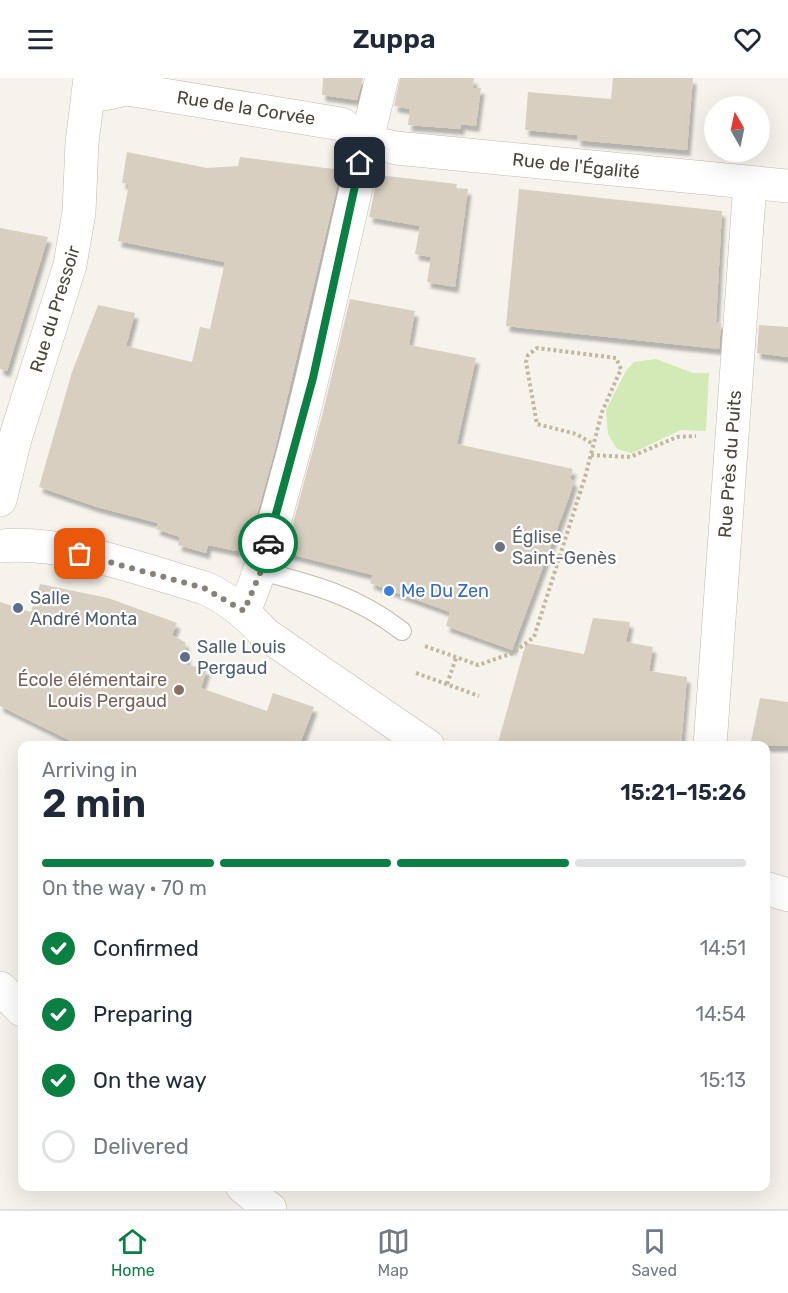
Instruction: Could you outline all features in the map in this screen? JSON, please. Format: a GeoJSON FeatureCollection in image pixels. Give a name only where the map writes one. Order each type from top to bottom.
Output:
{"type":"FeatureCollection","features":[{"type":"Feature","properties":{"kind":"street"},"geometry":{"type":"LineString","coordinates":[[244,611],[261,571],[313,378],[365,141],[382,78]]}},
{"type":"Feature","properties":{"kind":"street","name":"Rue de la Corvée"},"geometry":{"type":"LineString","coordinates":[[89,85],[104,94],[127,89],[341,124],[365,141]]}},
{"type":"Feature","properties":{"kind":"street","name":"Rue du Pressoir"},"geometry":{"type":"LineString","coordinates":[[0,500],[15,439],[72,255],[79,212],[89,85]]}},
{"type":"Feature","properties":{"kind":"street","name":"Rue de l'Égalité"},"geometry":{"type":"LineString","coordinates":[[365,141],[396,148],[788,186]]}},
{"type":"Feature","properties":{"kind":"street","name":"Rue Près du Puits"},"geometry":{"type":"LineString","coordinates":[[710,741],[750,183]]}},
{"type":"Feature","properties":{"kind":"street"},"geometry":{"type":"LineString","coordinates":[[0,546],[27,543],[80,554],[204,588],[244,611],[265,634],[421,741]]}},
{"type":"Feature","properties":{"kind":"street"},"geometry":{"type":"LineString","coordinates":[[770,890],[788,895]]}},
{"type":"Feature","properties":{"kind":"street"},"geometry":{"type":"LineString","coordinates":[[0,988],[18,1006]]}},
{"type":"Feature","properties":{"kind":"street"},"geometry":{"type":"LineString","coordinates":[[248,1191],[270,1209]]}},
{"type":"Feature","properties":{"kind":"lane"},"geometry":{"type":"LineString","coordinates":[[261,571],[331,590],[355,600],[377,611],[402,631]]}},
{"type":"Feature","properties":{"kind":"path"},"geometry":{"type":"LineString","coordinates":[[402,631],[432,651],[478,665],[513,653],[534,637],[591,455],[602,412],[621,369],[616,358],[537,348],[531,351],[526,362],[537,424],[576,434],[593,444]]}},
{"type":"Feature","properties":{"kind":"path"},"geometry":{"type":"LineString","coordinates":[[591,455],[630,457],[662,442],[689,434],[732,444]]}},
{"type":"Feature","properties":{"kind":"path"},"geometry":{"type":"LineString","coordinates":[[447,684],[456,658]]}},
{"type":"Feature","properties":{"kind":"path"},"geometry":{"type":"LineString","coordinates":[[416,673],[479,696]]}},
{"type":"Feature","properties":{"kind":"green space"},"geometry":{"type":"Polygon","coordinates":[[[656,359],[693,373],[709,373],[706,431],[681,430],[632,453],[617,449],[608,434],[606,410],[626,371],[634,362],[656,359]]]}},
{"type":"Feature","properties":{"kind":"building"},"geometry":{"type":"Polygon","coordinates":[[[323,78],[363,78],[357,100],[322,95],[323,78]]]}},
{"type":"Feature","properties":{"kind":"building"},"geometry":{"type":"Polygon","coordinates":[[[400,78],[474,78],[473,88],[481,88],[476,126],[461,124],[461,129],[408,125],[410,109],[394,106],[400,78]]]}},
{"type":"Feature","properties":{"kind":"building"},"geometry":{"type":"Polygon","coordinates":[[[613,78],[693,78],[687,150],[577,140],[578,135],[525,130],[528,92],[611,99],[613,78]]]}},
{"type":"Feature","properties":{"kind":"building"},"geometry":{"type":"Polygon","coordinates":[[[127,152],[207,168],[238,166],[240,157],[341,170],[275,449],[248,547],[238,545],[237,551],[208,545],[206,553],[178,545],[180,537],[156,529],[158,523],[97,507],[39,487],[72,372],[98,305],[135,313],[126,346],[192,362],[200,327],[210,329],[225,262],[118,241],[129,184],[122,183],[127,152]]]}},
{"type":"Feature","properties":{"kind":"building"},"geometry":{"type":"Polygon","coordinates":[[[378,175],[457,184],[456,188],[468,189],[455,287],[427,282],[431,257],[415,254],[420,226],[369,217],[378,175]]]}},
{"type":"Feature","properties":{"kind":"building"},"geometry":{"type":"Polygon","coordinates":[[[519,189],[722,211],[716,322],[721,323],[719,349],[506,326],[519,189]]]}},
{"type":"Feature","properties":{"kind":"building"},"geometry":{"type":"Polygon","coordinates":[[[0,228],[48,237],[7,371],[0,369],[0,228]]]}},
{"type":"Feature","properties":{"kind":"building"},"geometry":{"type":"Polygon","coordinates":[[[350,299],[415,311],[409,345],[476,358],[457,444],[573,469],[570,479],[574,481],[569,497],[512,650],[446,626],[450,612],[370,583],[373,575],[285,553],[323,412],[350,299]]]}},
{"type":"Feature","properties":{"kind":"building"},"geometry":{"type":"Polygon","coordinates":[[[759,325],[788,327],[788,357],[757,353],[759,325]]]}},
{"type":"Feature","properties":{"kind":"building"},"geometry":{"type":"Polygon","coordinates":[[[40,584],[108,598],[177,623],[172,635],[185,642],[188,665],[207,669],[201,688],[267,711],[273,693],[314,707],[301,741],[71,741],[0,706],[0,602],[31,612],[40,584]]]}},
{"type":"Feature","properties":{"kind":"building"},"geometry":{"type":"Polygon","coordinates":[[[593,618],[630,622],[626,642],[653,647],[649,671],[687,677],[681,741],[498,741],[526,643],[584,654],[593,618]]]}},
{"type":"Feature","properties":{"kind":"building"},"geometry":{"type":"Polygon","coordinates":[[[760,698],[788,702],[788,746],[770,746],[770,741],[751,741],[760,698]]]}},
{"type":"Feature","properties":{"kind":"way so far"},"geometry":{"type":"LineString","coordinates":[[80,554],[204,588],[224,597],[244,611],[261,571],[268,543]]}},
{"type":"Feature","properties":{"kind":"place","name":"Église Saint-Genès"},"geometry":{"type":"Point","coordinates":[500,547]}},
{"type":"Feature","properties":{"kind":"place","name":"Me Du Zen"},"geometry":{"type":"Point","coordinates":[389,591]}},
{"type":"Feature","properties":{"kind":"place","name":"Salle André Monta"},"geometry":{"type":"Point","coordinates":[18,608]}},
{"type":"Feature","properties":{"kind":"place","name":"Salle Louis Pergaud"},"geometry":{"type":"Point","coordinates":[185,657]}},
{"type":"Feature","properties":{"kind":"place","name":"École élémentaire Louis Pergaud"},"geometry":{"type":"Point","coordinates":[179,690]}},
{"type":"Feature","properties":{"kind":"route"},"geometry":{"type":"LineString","coordinates":[[268,543],[313,378],[360,163]]}}]}
